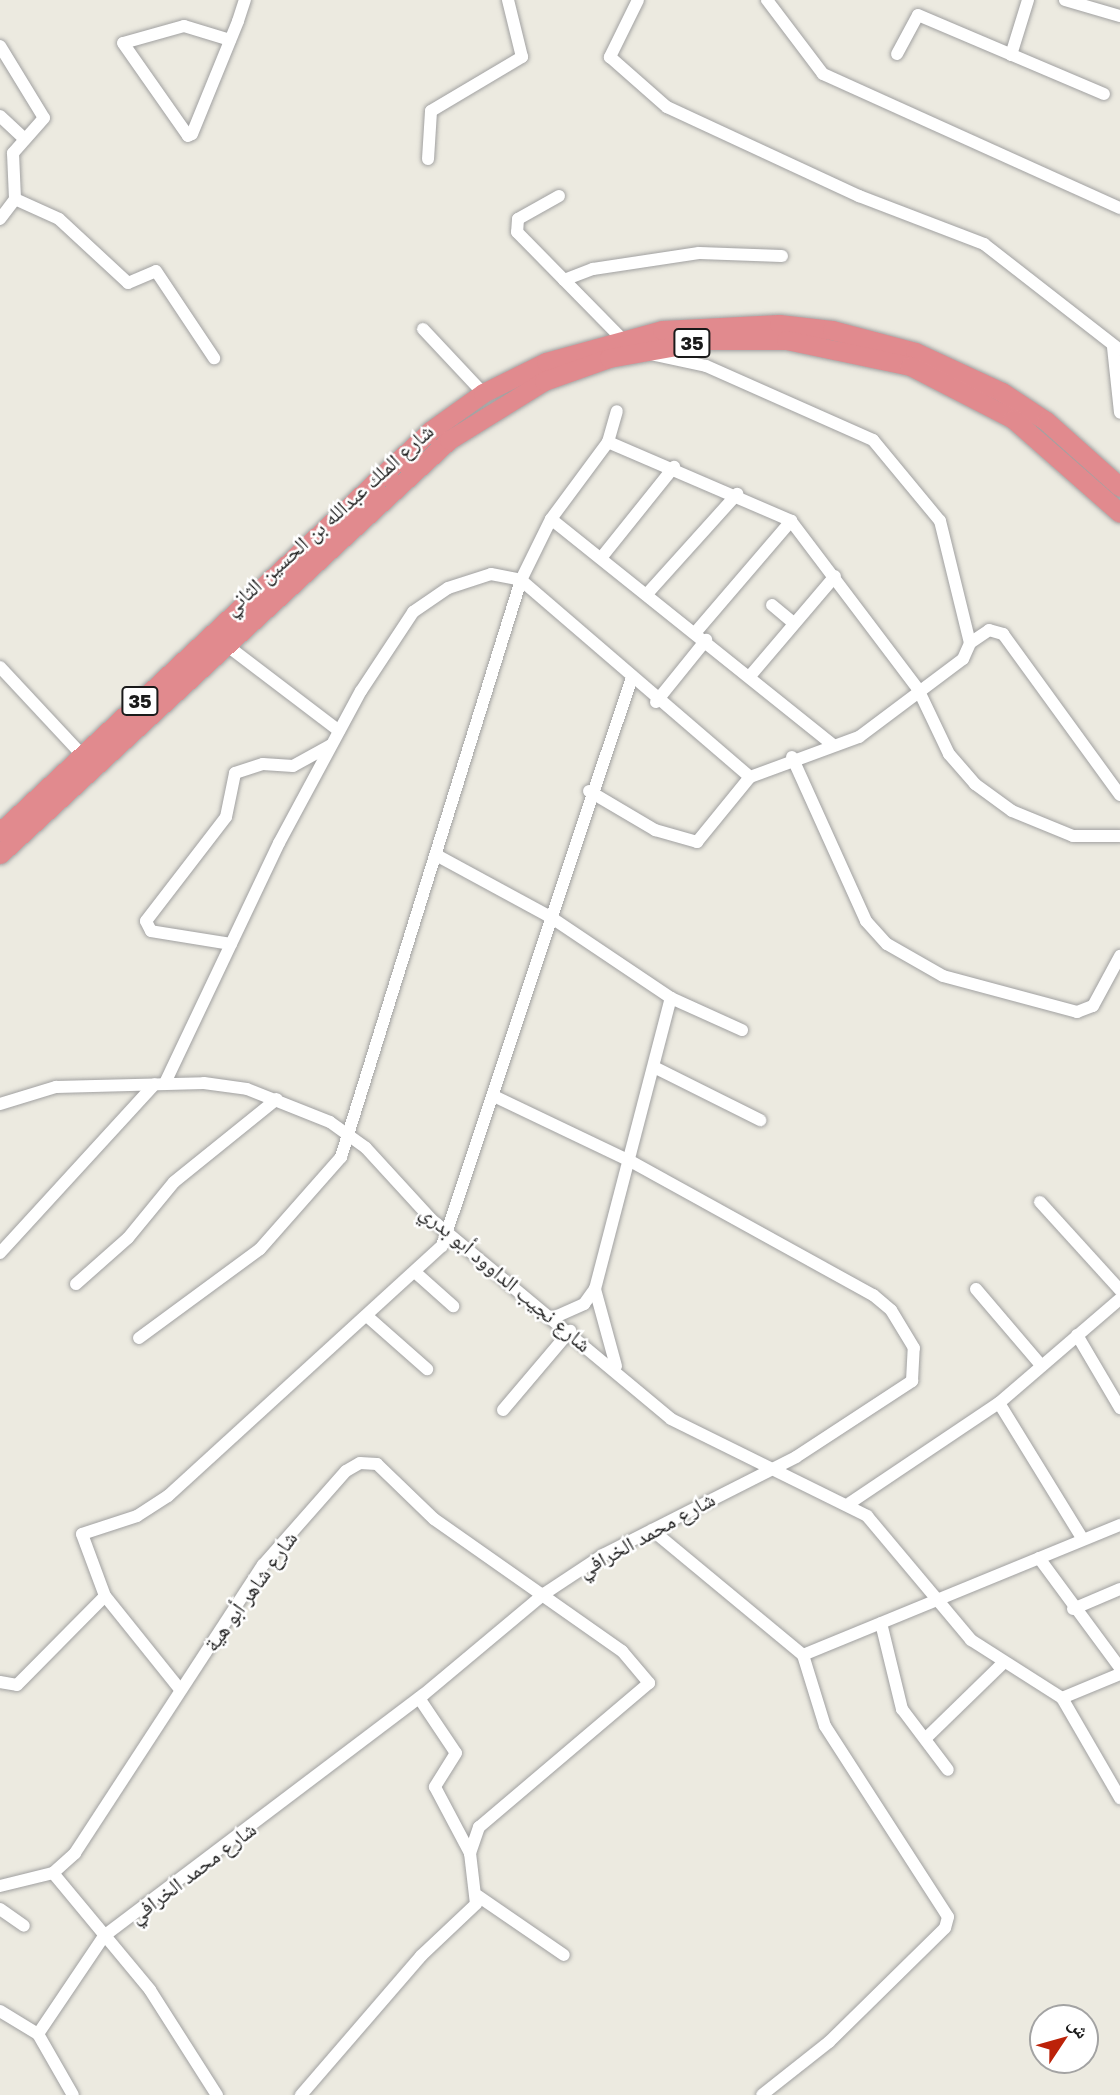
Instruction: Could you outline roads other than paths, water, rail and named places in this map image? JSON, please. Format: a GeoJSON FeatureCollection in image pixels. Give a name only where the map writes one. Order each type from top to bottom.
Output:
{"type":"FeatureCollection","features":[{"type":"Feature","properties":{"kind":"highway","name":"شارع الملك عبدالله بن الحسين الثاني"},"geometry":{"type":"LineString","coordinates":[[0,832],[82,755],[285,576],[430,431],[483,393],[545,362],[629,345],[779,324],[832,330],[915,352],[1031,409],[1120,487]]}},
{"type":"Feature","properties":{"kind":"highway","name":"شارع الملك عبدالله بن الحسين الثاني"},"geometry":{"type":"LineString","coordinates":[[285,576],[392,487],[499,404],[544,381],[629,345],[710,340],[786,340],[910,366],[1013,419],[1120,513]]}},
{"type":"Feature","properties":{"kind":"highway","name":"شارع الملك عبدالله بن الحسين الثاني"},"geometry":{"type":"LineString","coordinates":[[0,854],[225,644],[257,602]]}},
{"type":"Feature","properties":{"kind":"street"},"geometry":{"type":"LineString","coordinates":[[230,40],[184,26],[123,43],[188,136],[230,40],[244,0]]}},
{"type":"Feature","properties":{"kind":"street"},"geometry":{"type":"LineString","coordinates":[[428,159],[431,111],[522,57],[508,0]]}},
{"type":"Feature","properties":{"kind":"street"},"geometry":{"type":"LineString","coordinates":[[638,0],[610,57],[667,107],[859,196],[984,244],[1116,349],[1120,413]]}},
{"type":"Feature","properties":{"kind":"street"},"geometry":{"type":"LineString","coordinates":[[767,0],[823,74],[1120,208]]}},
{"type":"Feature","properties":{"kind":"street"},"geometry":{"type":"LineString","coordinates":[[1011,55],[1028,0]]}},
{"type":"Feature","properties":{"kind":"street"},"geometry":{"type":"LineString","coordinates":[[1065,0],[1120,16]]}},
{"type":"Feature","properties":{"kind":"street"},"geometry":{"type":"LineString","coordinates":[[897,54],[909,21],[918,16],[1104,94]]}},
{"type":"Feature","properties":{"kind":"street"},"geometry":{"type":"LineString","coordinates":[[0,46],[43,110],[42,123],[24,138],[13,153],[15,199],[0,219]]}},
{"type":"Feature","properties":{"kind":"street"},"geometry":{"type":"LineString","coordinates":[[0,116],[24,138]]}},
{"type":"Feature","properties":{"kind":"street"},"geometry":{"type":"LineString","coordinates":[[559,196],[515,225],[564,280],[629,345],[706,366],[873,440],[940,521],[970,643]]}},
{"type":"Feature","properties":{"kind":"street"},"geometry":{"type":"LineString","coordinates":[[15,199],[59,219],[128,283],[156,271],[214,358]]}},
{"type":"Feature","properties":{"kind":"street"},"geometry":{"type":"LineString","coordinates":[[564,280],[593,269],[699,253],[782,256]]}},
{"type":"Feature","properties":{"kind":"street"},"geometry":{"type":"LineString","coordinates":[[424,329],[483,393]]}},
{"type":"Feature","properties":{"kind":"street"},"geometry":{"type":"LineString","coordinates":[[139,1338],[225,1279],[293,1218],[336,1166],[438,856],[521,580],[551,519],[608,442],[617,411]]}},
{"type":"Feature","properties":{"kind":"street"},"geometry":{"type":"LineString","coordinates":[[608,442],[737,494],[791,521],[835,576],[918,690],[949,754],[999,803],[1073,836],[1120,836]]}},
{"type":"Feature","properties":{"kind":"street"},"geometry":{"type":"LineString","coordinates":[[601,558],[674,467]]}},
{"type":"Feature","properties":{"kind":"street"},"geometry":{"type":"LineString","coordinates":[[647,594],[737,494]]}},
{"type":"Feature","properties":{"kind":"street"},"geometry":{"type":"LineString","coordinates":[[551,519],[750,676],[832,745]]}},
{"type":"Feature","properties":{"kind":"street"},"geometry":{"type":"LineString","coordinates":[[656,702],[700,636],[791,521]]}},
{"type":"Feature","properties":{"kind":"street"},"geometry":{"type":"LineString","coordinates":[[0,1253],[160,1084],[337,737],[413,612],[449,589],[491,574],[521,580],[656,702],[750,777]]}},
{"type":"Feature","properties":{"kind":"street"},"geometry":{"type":"LineString","coordinates":[[750,676],[792,622],[835,576]]}},
{"type":"Feature","properties":{"kind":"street"},"geometry":{"type":"LineString","coordinates":[[772,605],[792,622]]}},
{"type":"Feature","properties":{"kind":"street"},"geometry":{"type":"LineString","coordinates":[[589,792],[691,844],[702,839],[750,777],[792,758],[868,732],[918,690],[963,659],[970,643],[989,630],[1003,634],[1120,795]]}},
{"type":"Feature","properties":{"kind":"street"},"geometry":{"type":"LineString","coordinates":[[225,644],[337,737]]}},
{"type":"Feature","properties":{"kind":"street"},"geometry":{"type":"LineString","coordinates":[[0,667],[82,755]]}},
{"type":"Feature","properties":{"kind":"street"},"geometry":{"type":"LineString","coordinates":[[179,1688],[105,1596],[82,1534],[161,1502],[416,1273],[449,1233],[552,918],[589,792],[631,680]]}},
{"type":"Feature","properties":{"kind":"street"},"geometry":{"type":"LineString","coordinates":[[231,944],[152,932],[146,921],[226,817],[235,773],[263,764],[293,766],[337,737]]}},
{"type":"Feature","properties":{"kind":"street"},"geometry":{"type":"LineString","coordinates":[[792,758],[866,921],[887,944],[943,976],[1076,1012],[1093,1006],[1120,956]]}},
{"type":"Feature","properties":{"kind":"street"},"geometry":{"type":"LineString","coordinates":[[438,856],[552,918],[671,998],[743,1030]]}},
{"type":"Feature","properties":{"kind":"street"},"geometry":{"type":"LineString","coordinates":[[555,1317],[584,1304],[595,1289],[671,998]]}},
{"type":"Feature","properties":{"kind":"street"},"geometry":{"type":"LineString","coordinates":[[654,1068],[760,1120]]}},
{"type":"Feature","properties":{"kind":"street","name":"شارع نجيب الداوود أبو بدري"},"geometry":{"type":"LineString","coordinates":[[0,1104],[56,1087],[160,1084],[236,1087],[277,1099],[348,1133],[449,1233],[555,1317],[671,1419],[766,1469],[850,1503],[880,1529],[931,1600],[1001,1665],[1062,1698]]}},
{"type":"Feature","properties":{"kind":"street","name":"شارع محمد الخرافي"},"geometry":{"type":"LineString","coordinates":[[38,2034],[104,1936],[419,1698],[544,1594],[652,1530],[902,1391],[912,1381],[914,1348],[891,1310],[873,1295],[630,1161],[494,1096]]}},
{"type":"Feature","properties":{"kind":"street"},"geometry":{"type":"LineString","coordinates":[[76,1284],[128,1238],[174,1182],[277,1099]]}},
{"type":"Feature","properties":{"kind":"street"},"geometry":{"type":"LineString","coordinates":[[1040,1202],[1120,1290]]}},
{"type":"Feature","properties":{"kind":"street"},"geometry":{"type":"LineString","coordinates":[[416,1273],[453,1306]]}},
{"type":"Feature","properties":{"kind":"street"},"geometry":{"type":"LineString","coordinates":[[595,1289],[619,1372]]}},
{"type":"Feature","properties":{"kind":"street"},"geometry":{"type":"LineString","coordinates":[[976,1289],[1041,1365]]}},
{"type":"Feature","properties":{"kind":"street"},"geometry":{"type":"LineString","coordinates":[[850,1503],[999,1402],[1120,1299]]}},
{"type":"Feature","properties":{"kind":"street"},"geometry":{"type":"LineString","coordinates":[[368,1317],[427,1369]]}},
{"type":"Feature","properties":{"kind":"street"},"geometry":{"type":"LineString","coordinates":[[503,1410],[570,1331]]}},
{"type":"Feature","properties":{"kind":"street"},"geometry":{"type":"LineString","coordinates":[[1077,1335],[1120,1408]]}},
{"type":"Feature","properties":{"kind":"street"},"geometry":{"type":"LineString","coordinates":[[999,1402],[1082,1538]]}},
{"type":"Feature","properties":{"kind":"street","name":"شارع شاهر أبو هية"},"geometry":{"type":"LineString","coordinates":[[53,1873],[81,1845],[179,1688],[263,1565],[359,1462],[385,1470],[433,1519],[544,1594]]}},
{"type":"Feature","properties":{"kind":"street"},"geometry":{"type":"LineString","coordinates":[[803,1655],[1082,1538],[1120,1525]]}},
{"type":"Feature","properties":{"kind":"street"},"geometry":{"type":"LineString","coordinates":[[652,1530],[803,1655],[825,1726],[945,1909],[948,1923],[829,2042],[762,2095]]}},
{"type":"Feature","properties":{"kind":"street"},"geometry":{"type":"LineString","coordinates":[[1039,1558],[1073,1609],[1120,1668]]}},
{"type":"Feature","properties":{"kind":"street"},"geometry":{"type":"LineString","coordinates":[[1073,1609],[1120,1588]]}},
{"type":"Feature","properties":{"kind":"street"},"geometry":{"type":"LineString","coordinates":[[470,1853],[479,1827],[649,1683],[639,1665],[544,1594]]}},
{"type":"Feature","properties":{"kind":"street"},"geometry":{"type":"LineString","coordinates":[[0,1682],[17,1685],[105,1596]]}},
{"type":"Feature","properties":{"kind":"street"},"geometry":{"type":"LineString","coordinates":[[881,1623],[897,1695],[948,1770]]}},
{"type":"Feature","properties":{"kind":"street"},"geometry":{"type":"LineString","coordinates":[[926,1738],[1001,1665]]}},
{"type":"Feature","properties":{"kind":"street"},"geometry":{"type":"LineString","coordinates":[[1120,1674],[1062,1698],[1120,1798]]}},
{"type":"Feature","properties":{"kind":"street"},"geometry":{"type":"LineString","coordinates":[[419,1698],[456,1753],[435,1787],[470,1853],[478,1896],[564,1955]]}},
{"type":"Feature","properties":{"kind":"street"},"geometry":{"type":"LineString","coordinates":[[0,1886],[53,1873],[150,1990],[217,2095]]}},
{"type":"Feature","properties":{"kind":"street"},"geometry":{"type":"LineString","coordinates":[[301,2095],[478,1896]]}},
{"type":"Feature","properties":{"kind":"street"},"geometry":{"type":"LineString","coordinates":[[0,1909],[24,1926]]}},
{"type":"Feature","properties":{"kind":"street"},"geometry":{"type":"LineString","coordinates":[[0,2011],[38,2034],[74,2095]]}}]}
